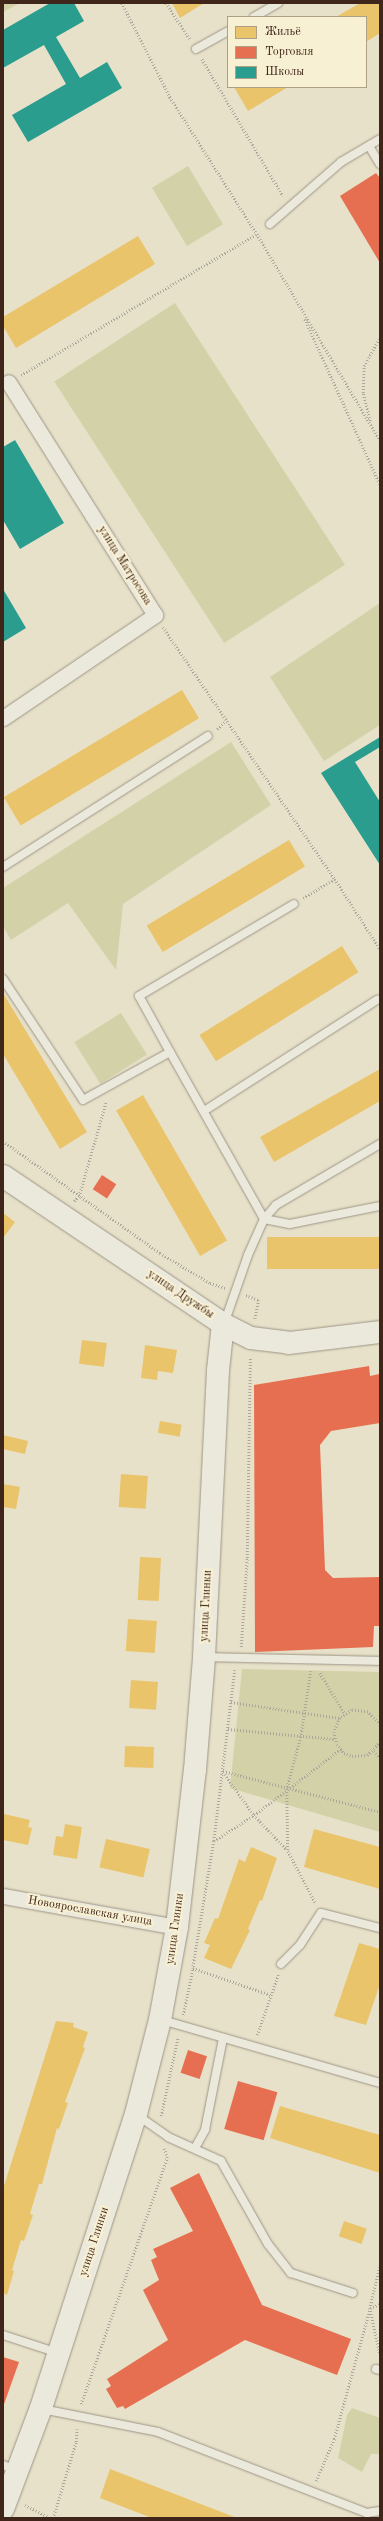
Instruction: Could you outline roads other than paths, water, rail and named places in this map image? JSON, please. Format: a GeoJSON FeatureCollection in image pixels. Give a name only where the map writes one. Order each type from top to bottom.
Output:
{"type":"FeatureCollection","features":[{"type":"Feature","properties":{"kind":"street","name":"улица Матросова"},"geometry":{"type":"LineString","coordinates":[[3,718],[155,615],[6,378]]}},
{"type":"Feature","properties":{"kind":"street","name":"улица Дружбы"},"geometry":{"type":"LineString","coordinates":[[3,1176],[60,1216],[223,1324],[251,1338],[289,1344],[380,1332]]}},
{"type":"Feature","properties":{"kind":"street","name":"улица Глинки"},"geometry":{"type":"LineString","coordinates":[[3,2509],[10,2468],[41,2408],[136,2114],[170,2023],[177,1928],[204,1657],[218,1370],[223,1324]]}},
{"type":"Feature","properties":{"kind":"street","name":"Новоярославская улица"},"geometry":{"type":"LineString","coordinates":[[3,1896],[177,1928]]}},
{"type":"Feature","properties":{"kind":"lane"},"geometry":{"type":"LineString","coordinates":[[256,16],[278,3]]}},
{"type":"Feature","properties":{"kind":"lane"},"geometry":{"type":"LineString","coordinates":[[196,49],[227,32]]}},
{"type":"Feature","properties":{"kind":"lane"},"geometry":{"type":"LineString","coordinates":[[270,224],[341,162],[380,139]]}},
{"type":"Feature","properties":{"kind":"lane"},"geometry":{"type":"LineString","coordinates":[[369,146],[380,164]]}},
{"type":"Feature","properties":{"kind":"lane"},"geometry":{"type":"LineString","coordinates":[[3,867],[208,736]]}},
{"type":"Feature","properties":{"kind":"lane"},"geometry":{"type":"LineString","coordinates":[[264,1219],[140,996],[294,904]]}},
{"type":"Feature","properties":{"kind":"lane"},"geometry":{"type":"LineString","coordinates":[[3,979],[83,1100],[111,1086],[170,1052]]}},
{"type":"Feature","properties":{"kind":"lane"},"geometry":{"type":"LineString","coordinates":[[204,1111],[377,1000]]}},
{"type":"Feature","properties":{"kind":"lane"},"geometry":{"type":"LineString","coordinates":[[223,1324],[264,1219],[276,1205],[380,1144]]}},
{"type":"Feature","properties":{"kind":"lane"},"geometry":{"type":"LineString","coordinates":[[264,1219],[290,1224],[380,1206]]}},
{"type":"Feature","properties":{"kind":"lane"},"geometry":{"type":"LineString","coordinates":[[204,1657],[380,1661]]}},
{"type":"Feature","properties":{"kind":"lane"},"geometry":{"type":"LineString","coordinates":[[281,1964],[300,1945],[321,1913],[380,1928]]}},
{"type":"Feature","properties":{"kind":"lane"},"geometry":{"type":"LineString","coordinates":[[170,2023],[380,2083]]}},
{"type":"Feature","properties":{"kind":"lane"},"geometry":{"type":"LineString","coordinates":[[195,2148],[205,2130],[224,2038]]}},
{"type":"Feature","properties":{"kind":"lane"},"geometry":{"type":"LineString","coordinates":[[136,2114],[158,2130],[221,2161],[268,2244],[291,2273],[353,2293]]}},
{"type":"Feature","properties":{"kind":"lane"},"geometry":{"type":"LineString","coordinates":[[3,2335],[59,2353]]}},
{"type":"Feature","properties":{"kind":"lane"},"geometry":{"type":"LineString","coordinates":[[41,2408],[158,2432],[367,2513],[380,2511]]}}]}
